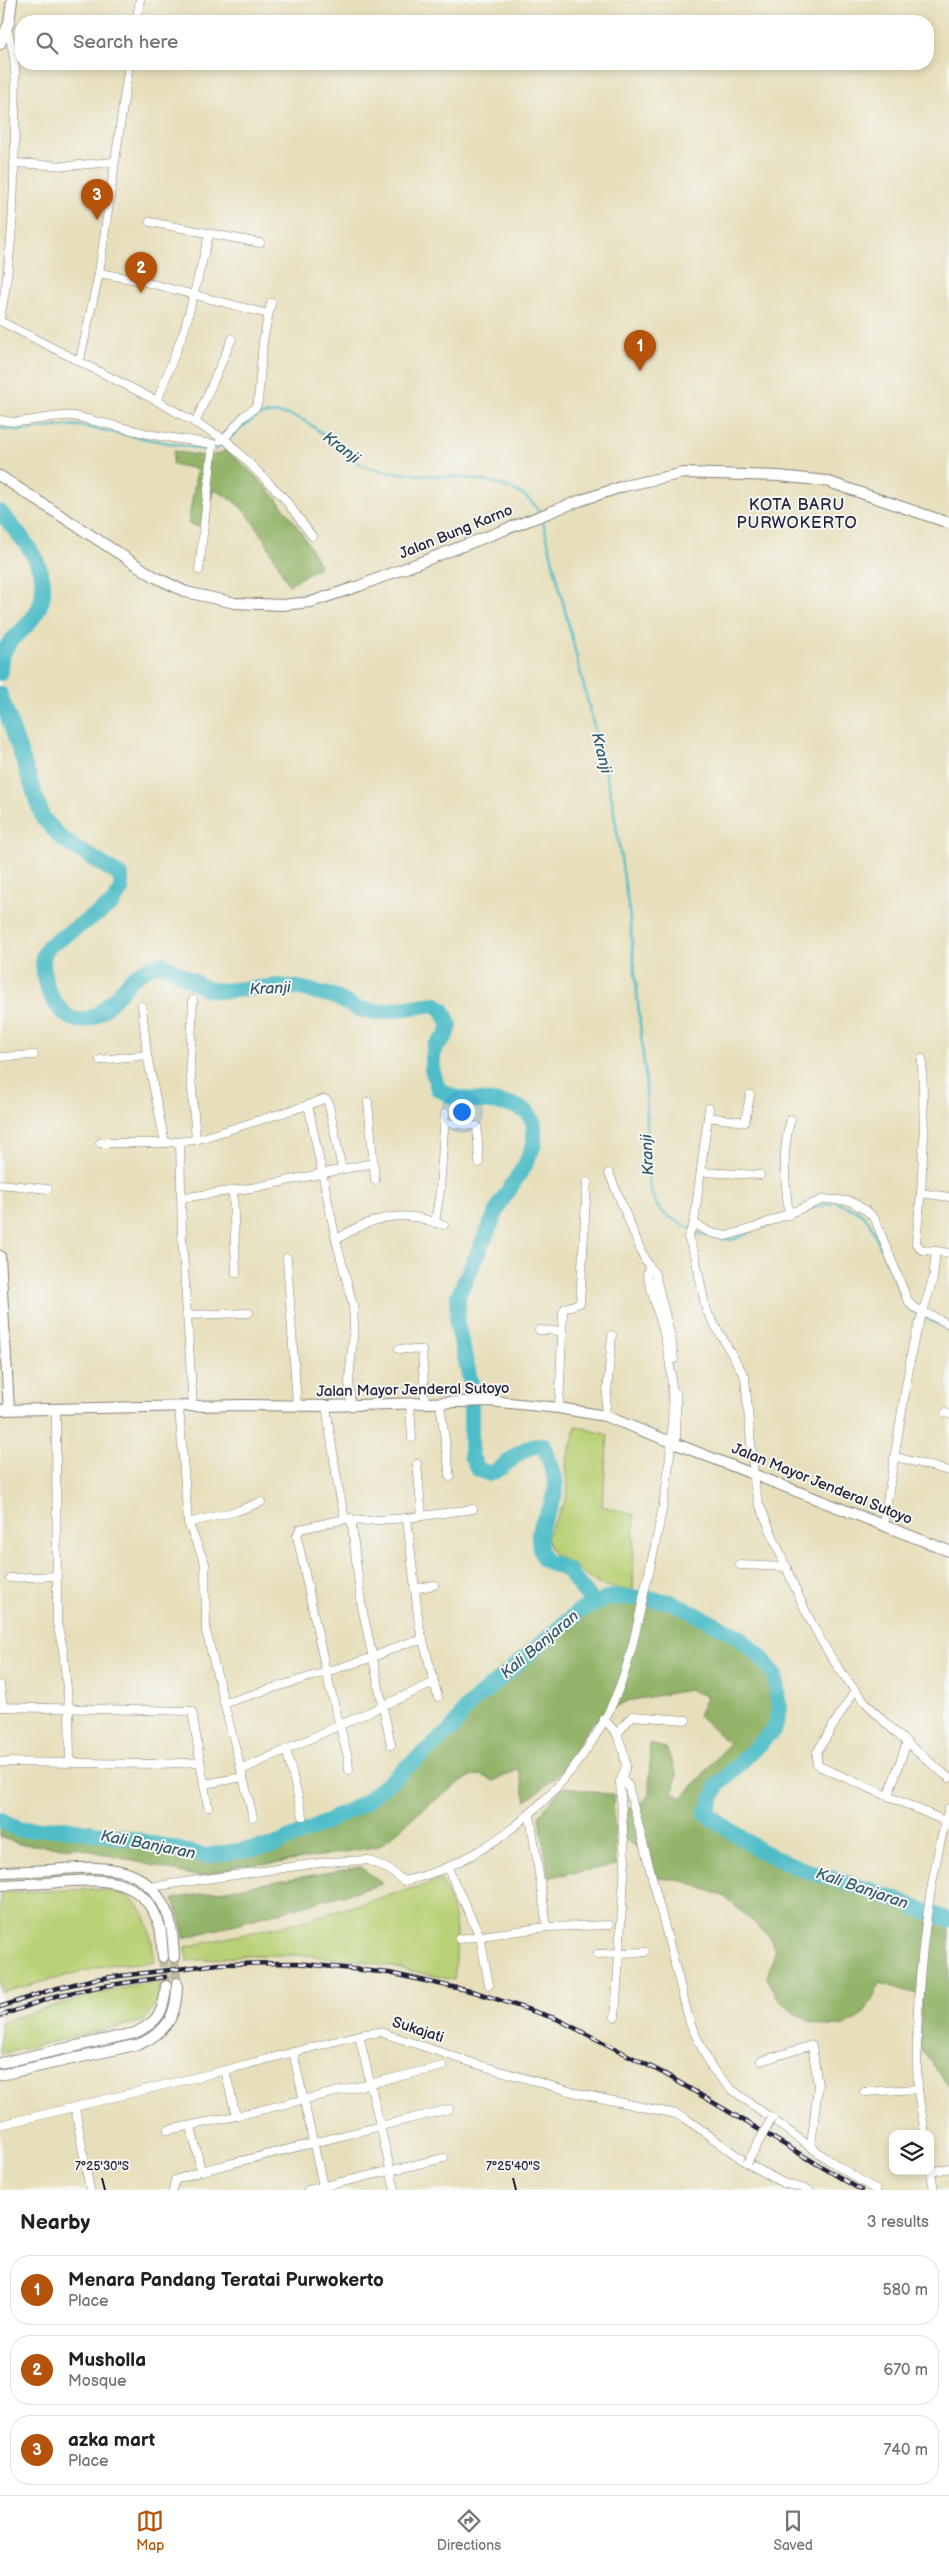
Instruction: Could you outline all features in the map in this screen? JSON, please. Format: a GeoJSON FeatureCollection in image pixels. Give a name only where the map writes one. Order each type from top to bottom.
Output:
{"type":"FeatureCollection","features":[{"type":"Feature","properties":{"kind":"main road"},"geometry":{"type":"LineString","coordinates":[[0,44],[7,29],[12,0]]}},
{"type":"Feature","properties":{"kind":"main road","name":"Jalan Bung Karno"},"geometry":{"type":"LineString","coordinates":[[0,476],[155,577],[186,592],[235,603],[282,605],[311,602],[359,586],[532,518],[624,486],[684,473],[826,481],[949,523]]}},
{"type":"Feature","properties":{"kind":"main road"},"geometry":{"type":"LineString","coordinates":[[0,1256],[5,1409]]}},
{"type":"Feature","properties":{"kind":"main road","name":"Jalan Mayor Jenderal Sutoyo"},"geometry":{"type":"LineString","coordinates":[[5,1409],[326,1406],[490,1401],[559,1408],[605,1416],[949,1551]]}},
{"type":"Feature","properties":{"kind":"main road"},"geometry":{"type":"LineString","coordinates":[[0,1872],[103,1867],[137,1877],[150,1887],[170,1920],[174,1956]]}},
{"type":"Feature","properties":{"kind":"main road"},"geometry":{"type":"LineString","coordinates":[[0,1885],[94,1879],[113,1881],[128,1886],[142,1896],[160,1927],[163,1957]]}},
{"type":"Feature","properties":{"kind":"main road"},"geometry":{"type":"LineString","coordinates":[[0,2075],[140,2044],[156,2036],[168,2023],[176,2008],[177,1983]]}},
{"type":"Feature","properties":{"kind":"main road"},"geometry":{"type":"LineString","coordinates":[[0,2063],[136,2033],[152,2025],[164,2007],[166,1986]]}},
{"type":"Feature","properties":{"kind":"street"},"geometry":{"type":"LineString","coordinates":[[137,15],[140,0]]}},
{"type":"Feature","properties":{"kind":"street"},"geometry":{"type":"LineString","coordinates":[[7,29],[15,43]]}},
{"type":"Feature","properties":{"kind":"street"},"geometry":{"type":"LineString","coordinates":[[16,70],[14,163],[7,286],[0,320],[157,400],[225,440],[284,498],[312,536]]}},
{"type":"Feature","properties":{"kind":"street"},"geometry":{"type":"LineString","coordinates":[[80,360],[99,273],[113,162],[128,70]]}},
{"type":"Feature","properties":{"kind":"street"},"geometry":{"type":"LineString","coordinates":[[14,163],[67,166],[113,162]]}},
{"type":"Feature","properties":{"kind":"street"},"geometry":{"type":"LineString","coordinates":[[150,222],[260,244]]}},
{"type":"Feature","properties":{"kind":"street"},"geometry":{"type":"LineString","coordinates":[[157,400],[185,328],[209,235]]}},
{"type":"Feature","properties":{"kind":"street"},"geometry":{"type":"LineString","coordinates":[[99,273],[195,294],[268,314]]}},
{"type":"Feature","properties":{"kind":"street"},"geometry":{"type":"LineString","coordinates":[[0,420],[28,422],[74,416],[213,448],[225,440],[244,416],[256,407],[258,402],[268,314],[271,303]]}},
{"type":"Feature","properties":{"kind":"street"},"geometry":{"type":"LineString","coordinates":[[195,423],[232,339]]}},
{"type":"Feature","properties":{"kind":"street"},"geometry":{"type":"LineString","coordinates":[[199,570],[213,448]]}},
{"type":"Feature","properties":{"kind":"street"},"geometry":{"type":"LineString","coordinates":[[193,1000],[190,1064],[196,1140]]}},
{"type":"Feature","properties":{"kind":"street"},"geometry":{"type":"LineString","coordinates":[[142,1006],[147,1055],[165,1143]]}},
{"type":"Feature","properties":{"kind":"street"},"geometry":{"type":"LineString","coordinates":[[0,1057],[34,1055]]}},
{"type":"Feature","properties":{"kind":"street"},"geometry":{"type":"LineString","coordinates":[[100,1060],[147,1055]]}},
{"type":"Feature","properties":{"kind":"street"},"geometry":{"type":"LineString","coordinates":[[922,1059],[924,1135],[916,1243],[922,1250],[949,1253]]}},
{"type":"Feature","properties":{"kind":"street"},"geometry":{"type":"LineString","coordinates":[[750,1095],[745,1122],[708,1113],[702,1172],[692,1227],[688,1237],[695,1256],[706,1310],[745,1377],[754,1473],[759,1504],[816,1631],[855,1690],[907,1742],[949,1778]]}},
{"type":"Feature","properties":{"kind":"street"},"geometry":{"type":"LineString","coordinates":[[100,1143],[165,1143],[196,1140],[324,1099],[328,1101],[342,1169]]}},
{"type":"Feature","properties":{"kind":"street"},"geometry":{"type":"LineString","coordinates":[[368,1102],[376,1180]]}},
{"type":"Feature","properties":{"kind":"street"},"geometry":{"type":"LineString","coordinates":[[308,1105],[336,1240],[353,1305],[354,1326],[349,1381],[351,1405]]}},
{"type":"Feature","properties":{"kind":"street"},"geometry":{"type":"LineString","coordinates":[[434,1223],[440,1190],[445,1113]]}},
{"type":"Feature","properties":{"kind":"street"},"geometry":{"type":"LineString","coordinates":[[789,1214],[784,1169],[786,1138],[791,1119]]}},
{"type":"Feature","properties":{"kind":"street"},"geometry":{"type":"LineString","coordinates":[[445,1123],[477,1126],[479,1163]]}},
{"type":"Feature","properties":{"kind":"street"},"geometry":{"type":"LineString","coordinates":[[180,1142],[186,1315],[193,1407]]}},
{"type":"Feature","properties":{"kind":"street"},"geometry":{"type":"LineString","coordinates":[[181,1198],[373,1163]]}},
{"type":"Feature","properties":{"kind":"street"},"geometry":{"type":"LineString","coordinates":[[702,1172],[760,1175]]}},
{"type":"Feature","properties":{"kind":"street"},"geometry":{"type":"LineString","coordinates":[[150,1887],[326,1862],[368,1860],[388,1869],[404,1881],[448,1869],[483,1850],[530,1815],[579,1758],[604,1719],[617,1694],[658,1533],[674,1443],[676,1374],[671,1337],[655,1274],[649,1266],[609,1173]]}},
{"type":"Feature","properties":{"kind":"street"},"geometry":{"type":"LineString","coordinates":[[559,1408],[563,1310],[580,1303],[587,1182]]}},
{"type":"Feature","properties":{"kind":"street"},"geometry":{"type":"LineString","coordinates":[[0,1184],[48,1189]]}},
{"type":"Feature","properties":{"kind":"street"},"geometry":{"type":"LineString","coordinates":[[233,1190],[236,1273]]}},
{"type":"Feature","properties":{"kind":"street"},"geometry":{"type":"LineString","coordinates":[[921,1193],[949,1197]]}},
{"type":"Feature","properties":{"kind":"street"},"geometry":{"type":"LineString","coordinates":[[692,1227],[726,1236],[789,1214],[824,1199],[850,1201],[867,1211],[880,1230],[907,1299],[913,1307],[922,1314],[949,1324]]}},
{"type":"Feature","properties":{"kind":"street"},"geometry":{"type":"LineString","coordinates":[[336,1240],[366,1223],[394,1216],[415,1217],[444,1225]]}},
{"type":"Feature","properties":{"kind":"street"},"geometry":{"type":"LineString","coordinates":[[883,1526],[896,1457],[913,1344],[933,1279],[936,1251]]}},
{"type":"Feature","properties":{"kind":"street"},"geometry":{"type":"LineString","coordinates":[[287,1258],[297,1405]]}},
{"type":"Feature","properties":{"kind":"street"},"geometry":{"type":"LineString","coordinates":[[186,1315],[249,1313]]}},
{"type":"Feature","properties":{"kind":"street"},"geometry":{"type":"LineString","coordinates":[[539,1330],[562,1330]]}},
{"type":"Feature","properties":{"kind":"street"},"geometry":{"type":"LineString","coordinates":[[605,1416],[612,1335]]}},
{"type":"Feature","properties":{"kind":"street"},"geometry":{"type":"LineString","coordinates":[[399,1349],[422,1350],[425,1404]]}},
{"type":"Feature","properties":{"kind":"street"},"geometry":{"type":"LineString","coordinates":[[442,1403],[450,1477]]}},
{"type":"Feature","properties":{"kind":"street"},"geometry":{"type":"LineString","coordinates":[[410,1404],[412,1438]]}},
{"type":"Feature","properties":{"kind":"street"},"geometry":{"type":"LineString","coordinates":[[326,1406],[338,1486],[348,1518],[371,1658],[391,1746]]}},
{"type":"Feature","properties":{"kind":"street"},"geometry":{"type":"LineString","coordinates":[[179,1408],[188,1523],[205,1564],[206,1631],[253,1817]]}},
{"type":"Feature","properties":{"kind":"street"},"geometry":{"type":"LineString","coordinates":[[56,1409],[58,1635],[63,1649],[69,1709],[70,1762]]}},
{"type":"Feature","properties":{"kind":"street"},"geometry":{"type":"LineString","coordinates":[[896,1457],[949,1471]]}},
{"type":"Feature","properties":{"kind":"street"},"geometry":{"type":"LineString","coordinates":[[417,1464],[422,1516]]}},
{"type":"Feature","properties":{"kind":"street"},"geometry":{"type":"LineString","coordinates":[[188,1523],[237,1511],[261,1502]]}},
{"type":"Feature","properties":{"kind":"street"},"geometry":{"type":"LineString","coordinates":[[348,1770],[340,1724],[326,1672],[297,1533],[300,1529],[348,1518],[364,1520],[407,1518],[473,1509]]}},
{"type":"Feature","properties":{"kind":"street"},"geometry":{"type":"LineString","coordinates":[[407,1518],[414,1590],[423,1640],[438,1697]]}},
{"type":"Feature","properties":{"kind":"street"},"geometry":{"type":"LineString","coordinates":[[740,1564],[787,1567]]}},
{"type":"Feature","properties":{"kind":"street"},"geometry":{"type":"LineString","coordinates":[[10,1578],[56,1576]]}},
{"type":"Feature","properties":{"kind":"street"},"geometry":{"type":"LineString","coordinates":[[414,1590],[434,1585]]}},
{"type":"Feature","properties":{"kind":"street"},"geometry":{"type":"LineString","coordinates":[[225,1703],[371,1658],[404,1644],[423,1640]]}},
{"type":"Feature","properties":{"kind":"street"},"geometry":{"type":"LineString","coordinates":[[204,1784],[242,1774],[286,1749],[433,1683]]}},
{"type":"Feature","properties":{"kind":"street"},"geometry":{"type":"LineString","coordinates":[[0,1685],[1,1707],[192,1710],[208,1807]]}},
{"type":"Feature","properties":{"kind":"street"},"geometry":{"type":"LineString","coordinates":[[855,1690],[817,1752],[817,1764],[821,1768],[945,1821]]}},
{"type":"Feature","properties":{"kind":"street"},"geometry":{"type":"LineString","coordinates":[[617,1734],[632,1716],[686,1720]]}},
{"type":"Feature","properties":{"kind":"street"},"geometry":{"type":"LineString","coordinates":[[604,1719],[617,1734],[625,1757],[625,1772],[620,1782],[625,1861],[615,2017]]}},
{"type":"Feature","properties":{"kind":"street"},"geometry":{"type":"LineString","coordinates":[[888,1796],[907,1742]]}},
{"type":"Feature","properties":{"kind":"street"},"geometry":{"type":"LineString","coordinates":[[286,1749],[303,1816]]}},
{"type":"Feature","properties":{"kind":"street"},"geometry":{"type":"LineString","coordinates":[[0,1762],[159,1764],[200,1762]]}},
{"type":"Feature","properties":{"kind":"street"},"geometry":{"type":"LineString","coordinates":[[620,1782],[625,1782],[628,1785],[690,2022],[711,2067],[724,2084],[876,2190]]}},
{"type":"Feature","properties":{"kind":"street"},"geometry":{"type":"LineString","coordinates":[[924,2130],[918,2090],[920,1984],[927,1920],[949,1808]]}},
{"type":"Feature","properties":{"kind":"street"},"geometry":{"type":"LineString","coordinates":[[530,1815],[548,1928]]}},
{"type":"Feature","properties":{"kind":"street"},"geometry":{"type":"LineString","coordinates":[[448,1869],[480,1936],[489,1985]]}},
{"type":"Feature","properties":{"kind":"street"},"geometry":{"type":"LineString","coordinates":[[459,1939],[548,1928],[608,1925]]}},
{"type":"Feature","properties":{"kind":"street"},"geometry":{"type":"LineString","coordinates":[[597,1954],[645,1952]]}},
{"type":"Feature","properties":{"kind":"street","name":"Sukajati"},"geometry":{"type":"LineString","coordinates":[[0,2125],[75,2108],[359,2035],[380,2032],[552,2086],[676,2114],[685,2118],[746,2163],[790,2187],[809,2190]]}},
{"type":"Feature","properties":{"kind":"street"},"geometry":{"type":"LineString","coordinates":[[359,2035],[395,2190]]}},
{"type":"Feature","properties":{"kind":"street"},"geometry":{"type":"LineString","coordinates":[[761,2061],[809,2044],[812,2045],[818,2086],[811,2146]]}},
{"type":"Feature","properties":{"kind":"street"},"geometry":{"type":"LineString","coordinates":[[293,2052],[323,2186]]}},
{"type":"Feature","properties":{"kind":"street"},"geometry":{"type":"LineString","coordinates":[[168,2130],[236,2116],[369,2082],[443,2066]]}},
{"type":"Feature","properties":{"kind":"street"},"geometry":{"type":"LineString","coordinates":[[225,2070],[236,2116]]}},
{"type":"Feature","properties":{"kind":"street"},"geometry":{"type":"LineString","coordinates":[[864,2092],[918,2090]]}},
{"type":"Feature","properties":{"kind":"street"},"geometry":{"type":"LineString","coordinates":[[75,2108],[90,2190]]}},
{"type":"Feature","properties":{"kind":"street"},"geometry":{"type":"LineString","coordinates":[[173,2190],[175,2180],[200,2171],[449,2109]]}},
{"type":"Feature","properties":{"kind":"street"},"geometry":{"type":"LineString","coordinates":[[746,2163],[772,2118]]}},
{"type":"Feature","properties":{"kind":"street"},"geometry":{"type":"LineString","coordinates":[[191,2126],[200,2171]]}},
{"type":"Feature","properties":{"kind":"street"},"geometry":{"type":"LineString","coordinates":[[308,2190],[444,2158]]}},
{"type":"Feature","properties":{"kind":"street"},"geometry":{"type":"LineString","coordinates":[[934,2170],[949,2168]]}},
{"type":"Feature","properties":{"kind":"street"},"geometry":{"type":"LineString","coordinates":[[932,2175],[934,2190]]}},
{"type":"Feature","properties":{"kind":"street"},"geometry":{"type":"LineString","coordinates":[[346,2180],[349,2190]]}},
{"type":"Feature","properties":{"kind":"green space"},"geometry":{"type":"Polygon","coordinates":[[[225,450],[254,475],[279,502],[291,517],[320,566],[289,585],[267,543],[249,517],[227,497],[213,490],[206,528],[188,524],[197,469],[172,464],[174,451],[207,456],[225,450]]]}},
{"type":"Feature","properties":{"kind":"green space"},"geometry":{"type":"Polygon","coordinates":[[[576,1426],[608,1435],[602,1506],[634,1515],[633,1592],[598,1584],[568,1562],[553,1554],[546,1537],[566,1500],[568,1486],[566,1464],[576,1426]]]}},
{"type":"Feature","properties":{"kind":"green space"},"geometry":{"type":"Polygon","coordinates":[[[611,1597],[645,1598],[672,1602],[736,1635],[761,1657],[775,1675],[779,1709],[775,1728],[717,1786],[707,1814],[761,1851],[804,1870],[867,1889],[949,1920],[949,2087],[920,2048],[921,1995],[879,1983],[866,2009],[854,2021],[834,2026],[823,2025],[802,2018],[778,1998],[767,1977],[775,1952],[770,1937],[725,1897],[684,1881],[651,1877],[647,1853],[624,1839],[624,1811],[643,1802],[649,1795],[650,1744],[666,1748],[677,1775],[673,1791],[682,1798],[729,1744],[698,1715],[707,1696],[689,1690],[627,1701],[614,1708],[590,1725],[560,1774],[526,1801],[519,1769],[494,1781],[482,1775],[469,1777],[428,1805],[380,1846],[278,1863],[241,1865],[200,1877],[79,1848],[20,1844],[0,1837],[0,1820],[19,1830],[63,1828],[137,1840],[205,1856],[272,1846],[364,1803],[452,1729],[467,1707],[579,1611],[611,1597]]]}},
{"type":"Feature","properties":{"kind":"green space"},"geometry":{"type":"Polygon","coordinates":[[[562,1787],[613,1795],[616,1865],[549,1877],[539,1816],[562,1787]]]}},
{"type":"Feature","properties":{"kind":"green space"},"geometry":{"type":"Polygon","coordinates":[[[360,1867],[383,1884],[184,1938],[181,1920],[173,1899],[360,1867]]]}},
{"type":"Feature","properties":{"kind":"green space"},"geometry":{"type":"Polygon","coordinates":[[[441,1880],[451,1905],[456,1929],[454,1980],[369,1962],[304,1955],[257,1955],[187,1961],[186,1947],[302,1921],[441,1880]]]}},
{"type":"Feature","properties":{"kind":"green space"},"geometry":{"type":"Polygon","coordinates":[[[89,1889],[122,1894],[140,1908],[149,1930],[155,1962],[107,1965],[0,1993],[0,1893],[89,1889]]]}},
{"type":"Feature","properties":{"kind":"green space"},"geometry":{"type":"Polygon","coordinates":[[[160,1981],[158,2001],[144,2021],[0,2054],[0,2023],[79,1999],[160,1981]]]}},
{"type":"Feature","properties":{"kind":"waterway","name":"Kranji"},"geometry":{"type":"LineString","coordinates":[[229,439],[254,418],[261,415],[288,415],[310,424],[348,456],[370,468],[390,472],[487,481],[509,488],[527,498],[540,513]]}},
{"type":"Feature","properties":{"kind":"waterway","name":"Kranji"},"geometry":{"type":"LineString","coordinates":[[0,428],[31,430],[59,426],[80,426],[210,451]]}},
{"type":"Feature","properties":{"kind":"waterway","name":"Kranji"},"geometry":{"type":"LineString","coordinates":[[215,450],[224,442]]}},
{"type":"Feature","properties":{"kind":"waterway","name":"Kranji"},"geometry":{"type":"LineString","coordinates":[[0,512],[20,536],[37,562],[42,576],[43,590],[40,605],[32,619],[6,648],[1,662],[0,673]]}},
{"type":"Feature","properties":{"kind":"waterway","name":"Kranji"},"geometry":{"type":"LineString","coordinates":[[542,518],[612,799],[629,911],[646,1085],[648,1177],[652,1194],[657,1206],[667,1216],[701,1234],[732,1240],[751,1232]]}},
{"type":"Feature","properties":{"kind":"waterway","name":"Kranji"},"geometry":{"type":"LineString","coordinates":[[0,694],[43,818],[61,838],[121,876],[121,890],[112,904],[49,946],[43,956],[44,978],[48,990],[60,1009],[70,1018],[80,1020],[90,1018],[99,1013],[139,973],[162,963],[206,989],[223,991],[278,986],[299,988],[333,996],[358,1009],[377,1012],[435,1004],[443,1010],[450,1026],[445,1037],[434,1048],[432,1069],[438,1089],[453,1097],[513,1105],[527,1112],[534,1124],[534,1144],[525,1165],[501,1202],[458,1296],[457,1324],[471,1383],[471,1456],[478,1469],[489,1474],[527,1449],[544,1445],[555,1476],[556,1486],[551,1505],[540,1528],[540,1547],[544,1560],[567,1570],[594,1604]]}},
{"type":"Feature","properties":{"kind":"waterway","name":"Kranji"},"geometry":{"type":"LineString","coordinates":[[811,1208],[833,1203]]}},
{"type":"Feature","properties":{"kind":"waterway","name":"Kranji"},"geometry":{"type":"LineString","coordinates":[[838,1203],[860,1212],[870,1223],[907,1308],[949,1330]]}},
{"type":"Feature","properties":{"kind":"waterway","name":"Kali Banjaran"},"geometry":{"type":"LineString","coordinates":[[0,1820],[19,1830],[63,1828],[137,1840],[205,1856],[272,1846],[364,1803],[452,1729],[467,1707],[579,1611],[611,1597],[645,1598],[672,1602],[736,1635],[761,1657],[775,1675],[779,1709],[775,1728],[717,1786],[706,1814],[761,1851],[804,1870],[867,1889],[949,1920]]}},
{"type":"Feature","properties":{"kind":"tunnel"},"geometry":{"type":"LineString","coordinates":[[163,1957],[166,1986]]}},
{"type":"Feature","properties":{"kind":"tunnel"},"geometry":{"type":"LineString","coordinates":[[174,1957],[177,1983]]}},
{"type":"Feature","properties":{"kind":"railway"},"geometry":{"type":"LineString","coordinates":[[0,2007],[54,1989],[95,1979],[219,1964],[296,1963],[389,1973],[475,1992],[557,2019],[665,2074],[861,2190]]}},
{"type":"Feature","properties":{"kind":"railway"},"geometry":{"type":"LineString","coordinates":[[0,2016],[56,1996],[97,1987],[165,1977]]}},
{"type":"Feature","properties":{"kind":"place","name":"azka mart"},"geometry":{"type":"Point","coordinates":[97,220]}},
{"type":"Feature","properties":{"kind":"place","name":"Musholla"},"geometry":{"type":"Point","coordinates":[141,293]}},
{"type":"Feature","properties":{"kind":"place","name":"Menara Pandang Teratai Purwokerto"},"geometry":{"type":"Point","coordinates":[640,371]}},
{"type":"Feature","properties":{"kind":"district","name":"KOTA BARU PURWOKERTO"},"geometry":{"type":"Point","coordinates":[797,514]}}]}
